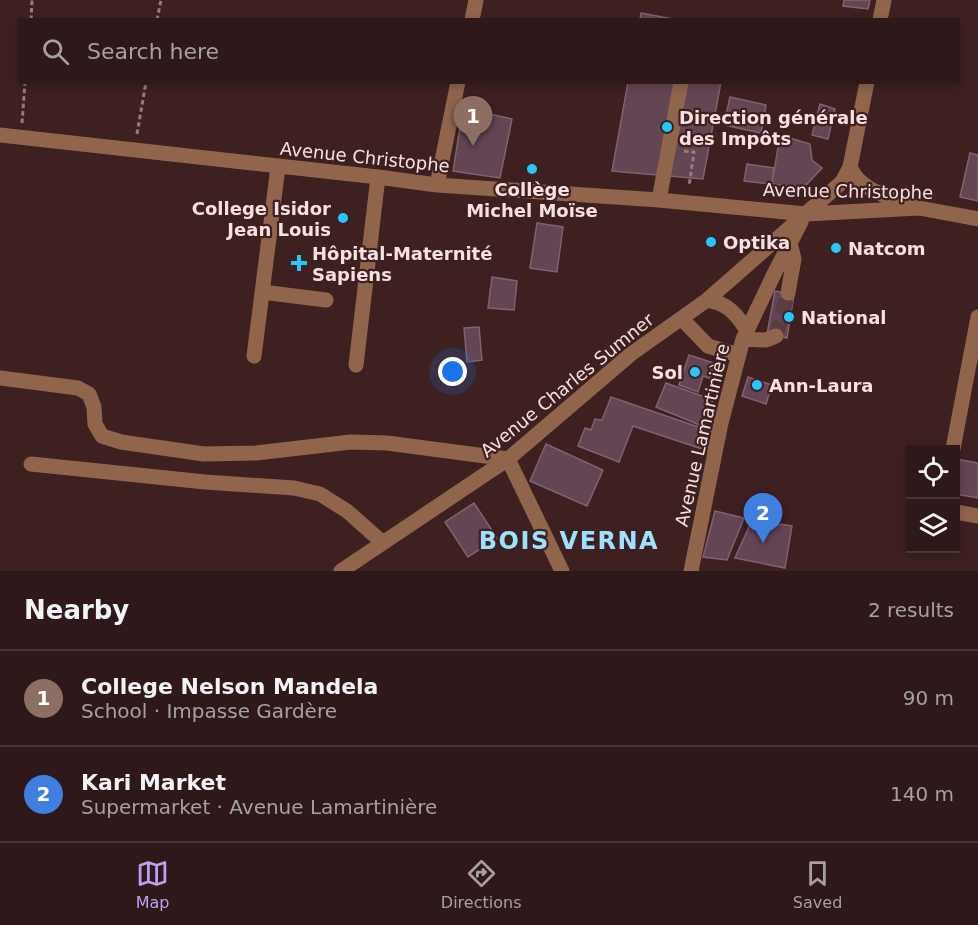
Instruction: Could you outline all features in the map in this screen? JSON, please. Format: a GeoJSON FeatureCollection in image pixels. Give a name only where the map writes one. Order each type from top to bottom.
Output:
{"type":"FeatureCollection","features":[{"type":"Feature","properties":{"kind":"street"},"geometry":{"type":"LineString","coordinates":[[472,18],[476,0]]}},
{"type":"Feature","properties":{"kind":"street"},"geometry":{"type":"LineString","coordinates":[[880,18],[884,0]]}},
{"type":"Feature","properties":{"kind":"street"},"geometry":{"type":"LineString","coordinates":[[437,185],[458,84]]}},
{"type":"Feature","properties":{"kind":"street"},"geometry":{"type":"LineString","coordinates":[[659,200],[681,84]]}},
{"type":"Feature","properties":{"kind":"street"},"geometry":{"type":"LineString","coordinates":[[867,84],[850,167],[854,178],[864,187],[919,208]]}},
{"type":"Feature","properties":{"kind":"street","name":"Avenue Christophe"},"geometry":{"type":"LineString","coordinates":[[0,135],[437,185],[659,200],[806,214],[919,208],[978,219]]}},
{"type":"Feature","properties":{"kind":"street"},"geometry":{"type":"LineString","coordinates":[[254,356],[278,166]]}},
{"type":"Feature","properties":{"kind":"street","name":"Avenue Charles Sumner"},"geometry":{"type":"LineString","coordinates":[[341,571],[508,459],[631,354],[706,300],[842,182],[850,167]]}},
{"type":"Feature","properties":{"kind":"street"},"geometry":{"type":"LineString","coordinates":[[356,365],[378,177]]}},
{"type":"Feature","properties":{"kind":"street","name":"Avenue Lamartinière"},"geometry":{"type":"LineString","coordinates":[[691,571],[722,423],[745,335],[806,214]]}},
{"type":"Feature","properties":{"kind":"street"},"geometry":{"type":"LineString","coordinates":[[788,293],[794,259],[790,243]]}},
{"type":"Feature","properties":{"kind":"street"},"geometry":{"type":"LineString","coordinates":[[262,292],[326,300]]}},
{"type":"Feature","properties":{"kind":"street"},"geometry":{"type":"LineString","coordinates":[[706,300],[726,306],[740,320],[745,335],[766,340],[776,336]]}},
{"type":"Feature","properties":{"kind":"street"},"geometry":{"type":"LineString","coordinates":[[953,445],[978,317]]}},
{"type":"Feature","properties":{"kind":"street"},"geometry":{"type":"LineString","coordinates":[[682,319],[708,346],[739,355]]}},
{"type":"Feature","properties":{"kind":"street"},"geometry":{"type":"LineString","coordinates":[[0,378],[78,388],[89,394],[94,407],[95,424],[102,436],[121,442],[204,454],[256,453],[351,442],[387,443],[508,459],[562,571]]}},
{"type":"Feature","properties":{"kind":"street"},"geometry":{"type":"LineString","coordinates":[[31,464],[205,482],[294,488],[320,495],[338,506],[383,543]]}},
{"type":"Feature","properties":{"kind":"street"},"geometry":{"type":"LineString","coordinates":[[960,513],[978,516]]}},
{"type":"Feature","properties":{"kind":"path"},"geometry":{"type":"LineString","coordinates":[[31,18],[32,0]]}},
{"type":"Feature","properties":{"kind":"path"},"geometry":{"type":"LineString","coordinates":[[158,18],[161,0]]}},
{"type":"Feature","properties":{"kind":"path"},"geometry":{"type":"LineString","coordinates":[[21,137],[26,84]]}},
{"type":"Feature","properties":{"kind":"path"},"geometry":{"type":"LineString","coordinates":[[135,150],[146,84]]}},
{"type":"Feature","properties":{"kind":"path"},"geometry":{"type":"LineString","coordinates":[[669,148],[694,152],[687,203]]}},
{"type":"Feature","properties":{"kind":"building"},"geometry":{"type":"Polygon","coordinates":[[[844,0],[870,0],[868,9],[843,6],[844,0]]]}},
{"type":"Feature","properties":{"kind":"building"},"geometry":{"type":"Polygon","coordinates":[[[641,13],[667,18],[640,18],[641,13]]]}},
{"type":"Feature","properties":{"kind":"building","name":"Direction générale des Impôts"},"geometry":{"type":"Polygon","coordinates":[[[628,84],[721,84],[703,179],[612,171],[628,84]]]}},
{"type":"Feature","properties":{"kind":"building"},"geometry":{"type":"Polygon","coordinates":[[[730,97],[766,105],[761,133],[724,125],[730,97]]]}},
{"type":"Feature","properties":{"kind":"building"},"geometry":{"type":"Polygon","coordinates":[[[820,104],[835,109],[828,139],[812,135],[820,104]]]}},
{"type":"Feature","properties":{"kind":"building"},"geometry":{"type":"Polygon","coordinates":[[[463,108],[512,119],[500,178],[453,171],[463,108]]]}},
{"type":"Feature","properties":{"kind":"building"},"geometry":{"type":"Polygon","coordinates":[[[780,135],[810,144],[812,160],[822,168],[807,184],[799,187],[772,184],[780,135]]]}},
{"type":"Feature","properties":{"kind":"building"},"geometry":{"type":"Polygon","coordinates":[[[970,153],[978,155],[978,201],[960,197],[970,153]]]}},
{"type":"Feature","properties":{"kind":"building"},"geometry":{"type":"Polygon","coordinates":[[[747,164],[774,168],[772,184],[744,181],[747,164]]]}},
{"type":"Feature","properties":{"kind":"building"},"geometry":{"type":"Polygon","coordinates":[[[537,223],[563,227],[557,272],[530,268],[537,223]]]}},
{"type":"Feature","properties":{"kind":"building"},"geometry":{"type":"Polygon","coordinates":[[[492,277],[517,281],[514,310],[488,308],[492,277]]]}},
{"type":"Feature","properties":{"kind":"building"},"geometry":{"type":"Polygon","coordinates":[[[775,291],[794,295],[787,338],[767,334],[775,291]]]}},
{"type":"Feature","properties":{"kind":"building"},"geometry":{"type":"Polygon","coordinates":[[[479,327],[482,360],[467,362],[464,328],[479,327]]]}},
{"type":"Feature","properties":{"kind":"building"},"geometry":{"type":"Polygon","coordinates":[[[689,355],[723,366],[718,381],[703,376],[698,392],[679,385],[689,355]]]}},
{"type":"Feature","properties":{"kind":"building"},"geometry":{"type":"Polygon","coordinates":[[[748,377],[772,385],[766,404],[742,396],[748,377]]]}},
{"type":"Feature","properties":{"kind":"building"},"geometry":{"type":"Polygon","coordinates":[[[666,383],[713,400],[702,426],[656,407],[666,383]]]}},
{"type":"Feature","properties":{"kind":"building"},"geometry":{"type":"Polygon","coordinates":[[[611,397],[713,432],[708,451],[633,426],[619,462],[578,446],[585,428],[591,430],[595,419],[602,420],[611,397]]]}},
{"type":"Feature","properties":{"kind":"building"},"geometry":{"type":"Polygon","coordinates":[[[546,444],[603,470],[587,506],[530,481],[546,444]]]}},
{"type":"Feature","properties":{"kind":"building"},"geometry":{"type":"Polygon","coordinates":[[[960,460],[978,463],[978,498],[960,495],[960,460]]]}},
{"type":"Feature","properties":{"kind":"building"},"geometry":{"type":"Polygon","coordinates":[[[474,503],[497,538],[468,557],[445,522],[474,503]]]}},
{"type":"Feature","properties":{"kind":"building"},"geometry":{"type":"Polygon","coordinates":[[[715,511],[744,518],[727,560],[703,557],[715,511]]]}},
{"type":"Feature","properties":{"kind":"building"},"geometry":{"type":"Polygon","coordinates":[[[752,520],[792,526],[785,568],[735,558],[752,520]]]}},
{"type":"Feature","properties":{"kind":"tunnel"},"geometry":{"type":"LineString","coordinates":[[776,336],[788,293]]}},
{"type":"Feature","properties":{"kind":"place","name":"Direction générale des Impôts"},"geometry":{"type":"Point","coordinates":[667,127]}},
{"type":"Feature","properties":{"kind":"place","name":"College Nelson Mandela"},"geometry":{"type":"Point","coordinates":[473,146]}},
{"type":"Feature","properties":{"kind":"place","name":"Collège Michel Moïse"},"geometry":{"type":"Point","coordinates":[532,169]}},
{"type":"Feature","properties":{"kind":"place","name":"College Isidor Jean Louis"},"geometry":{"type":"Point","coordinates":[343,218]}},
{"type":"Feature","properties":{"kind":"place","name":"Optika"},"geometry":{"type":"Point","coordinates":[711,242]}},
{"type":"Feature","properties":{"kind":"place","name":"Natcom"},"geometry":{"type":"Point","coordinates":[836,248]}},
{"type":"Feature","properties":{"kind":"place","name":"Hôpital-Maternité Sapiens"},"geometry":{"type":"Point","coordinates":[299,263]}},
{"type":"Feature","properties":{"kind":"place","name":"National"},"geometry":{"type":"Point","coordinates":[789,317]}},
{"type":"Feature","properties":{"kind":"place","name":"Sol"},"geometry":{"type":"Point","coordinates":[695,372]}},
{"type":"Feature","properties":{"kind":"place","name":"Ann-Laura"},"geometry":{"type":"Point","coordinates":[757,385]}},
{"type":"Feature","properties":{"kind":"place","name":"Kari Market"},"geometry":{"type":"Point","coordinates":[763,543]}},
{"type":"Feature","properties":{"kind":"district","name":"BOIS VERNA"},"geometry":{"type":"Point","coordinates":[569,541]}}]}
